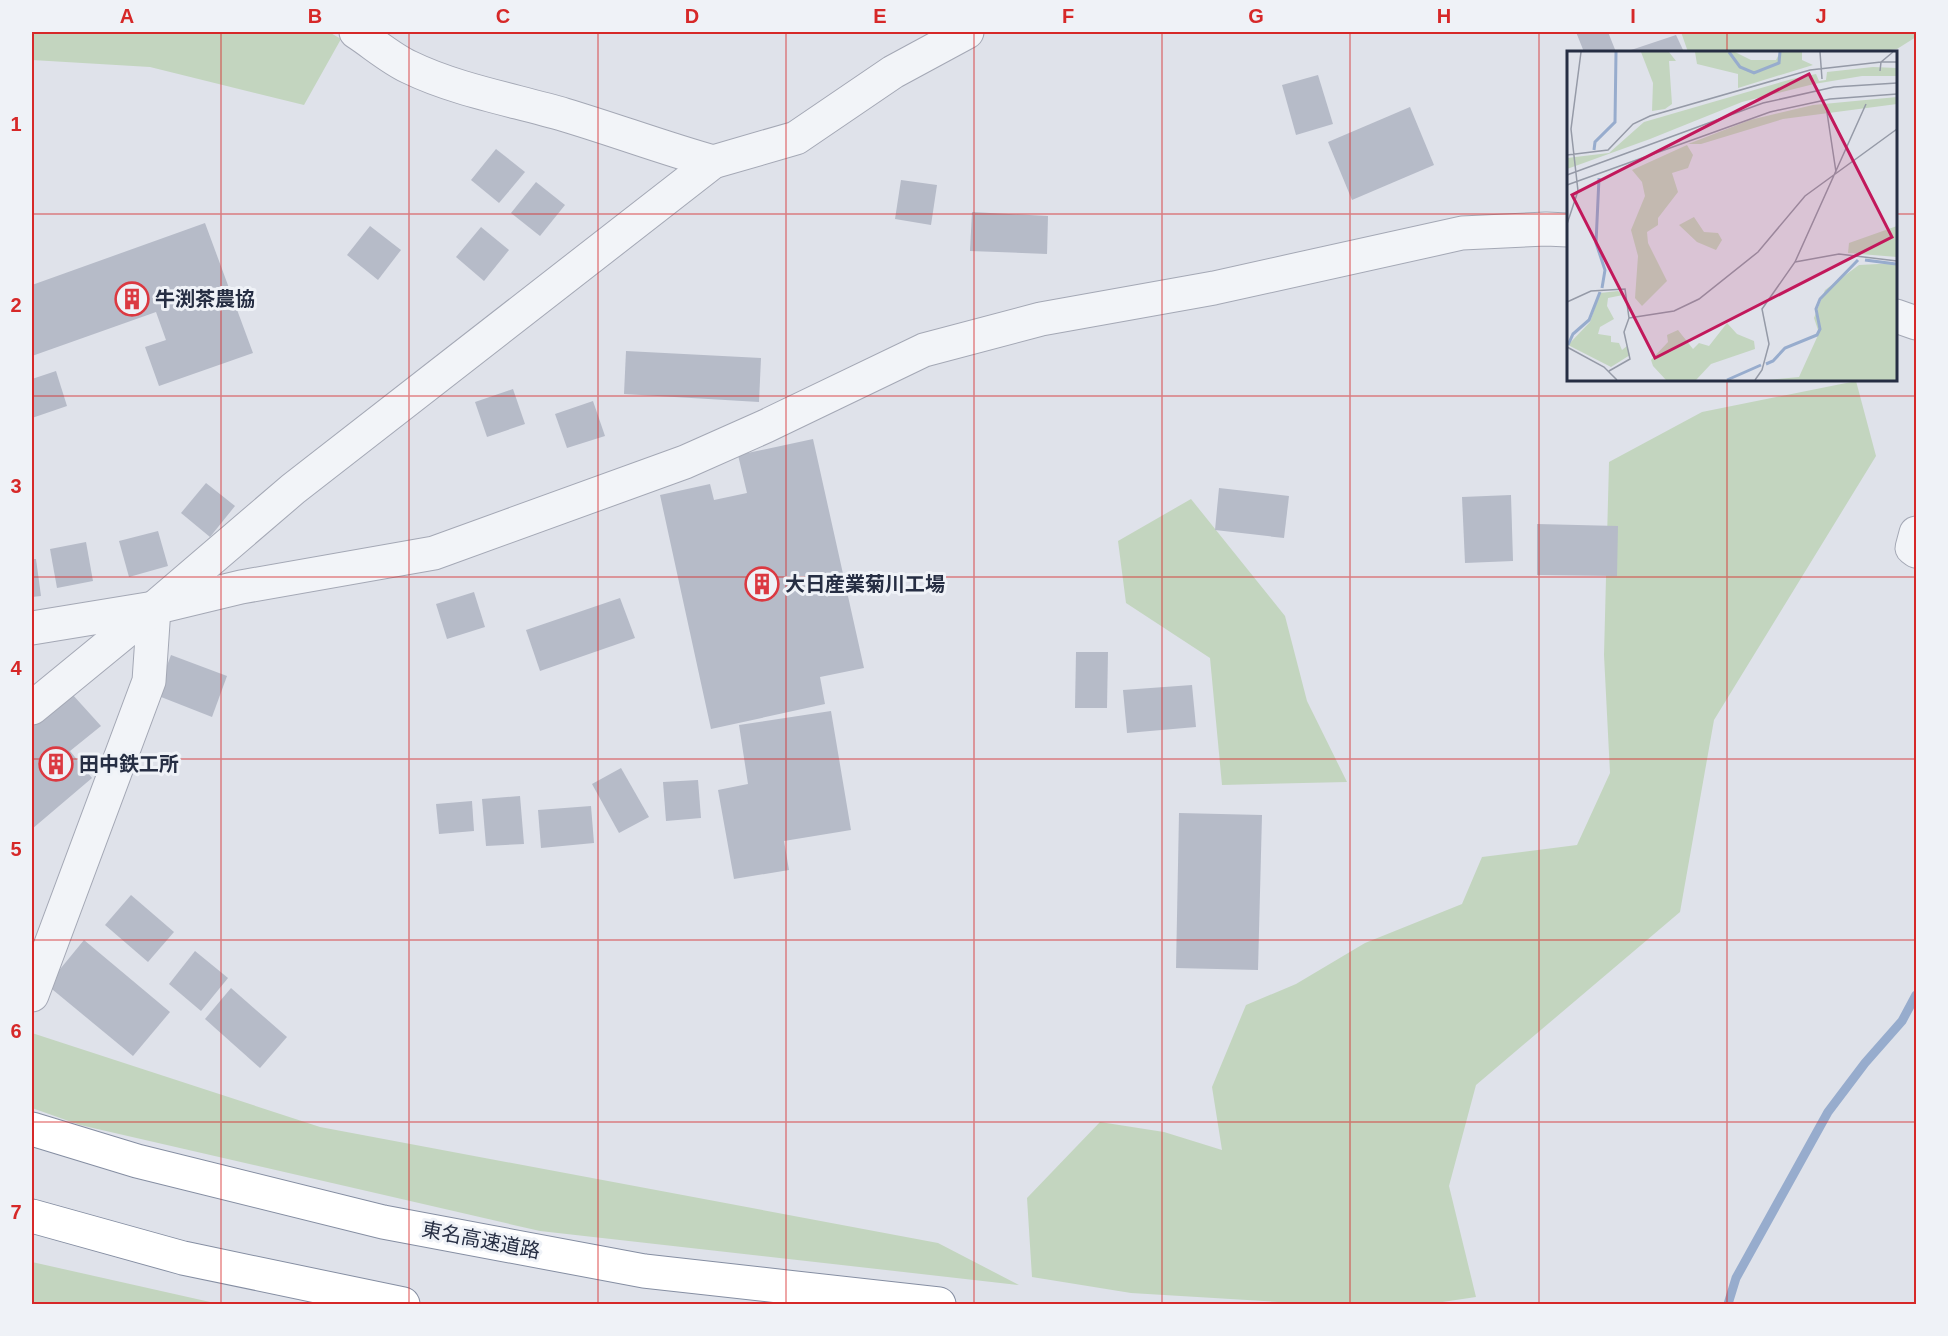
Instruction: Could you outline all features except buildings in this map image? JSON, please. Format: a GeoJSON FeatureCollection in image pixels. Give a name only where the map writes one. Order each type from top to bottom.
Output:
{"type":"FeatureCollection","features":[{"type":"Feature","properties":{"kind":"highway","name":"東名高速道路"},"geometry":{"type":"LineString","coordinates":[[32,1129],[137,1161],[383,1222],[644,1271],[939,1305]]}},
{"type":"Feature","properties":{"kind":"highway"},"geometry":{"type":"LineString","coordinates":[[32,1216],[183,1258],[403,1305]]}},
{"type":"Feature","properties":{"kind":"street"},"geometry":{"type":"LineString","coordinates":[[356,32],[407,66],[446,83],[518,101],[665,149],[713,162]]}},
{"type":"Feature","properties":{"kind":"street"},"geometry":{"type":"LineString","coordinates":[[32,708],[154,608],[293,489],[713,162],[796,138],[893,72],[967,32]]}},
{"type":"Feature","properties":{"kind":"street"},"geometry":{"type":"LineString","coordinates":[[32,628],[154,608],[241,587],[434,553],[686,462],[924,350],[1041,319],[1214,288],[1462,233],[1567,230]]}},
{"type":"Feature","properties":{"kind":"street"},"geometry":{"type":"LineString","coordinates":[[1897,316],[1917,323]]}},
{"type":"Feature","properties":{"kind":"street"},"geometry":{"type":"LineString","coordinates":[[1917,533],[1912,548],[1917,551]]}},
{"type":"Feature","properties":{"kind":"street"},"geometry":{"type":"LineString","coordinates":[[32,995],[149,681],[154,608]]}},
{"type":"Feature","properties":{"kind":"green space"},"geometry":{"type":"Polygon","coordinates":[[[32,32],[329,32],[341,39],[304,105],[150,67],[32,60],[32,32]]]}},
{"type":"Feature","properties":{"kind":"green space"},"geometry":{"type":"Polygon","coordinates":[[[1681,32],[1916,32],[1916,37],[1897,49],[1883,51],[1688,51],[1681,32]]]}},
{"type":"Feature","properties":{"kind":"green space"},"geometry":{"type":"Polygon","coordinates":[[[1856,381],[1876,456],[1714,720],[1680,912],[1476,1085],[1449,1186],[1476,1297],[1429,1304],[1312,1304],[1131,1293],[1032,1277],[1027,1198],[1100,1122],[1164,1132],[1222,1150],[1212,1087],[1246,1005],[1296,984],[1365,943],[1462,904],[1482,857],[1577,845],[1610,773],[1604,655],[1609,462],[1702,412],[1856,381]]]}},
{"type":"Feature","properties":{"kind":"green space"},"geometry":{"type":"Polygon","coordinates":[[[1191,499],[1285,616],[1307,701],[1347,782],[1222,785],[1210,658],[1126,603],[1118,541],[1191,499]]]}},
{"type":"Feature","properties":{"kind":"green space"},"geometry":{"type":"Polygon","coordinates":[[[32,1033],[320,1127],[938,1243],[1019,1285],[540,1231],[80,1125],[32,1108],[32,1033]]]}},
{"type":"Feature","properties":{"kind":"green space"},"geometry":{"type":"Polygon","coordinates":[[[32,1262],[219,1304],[32,1304],[32,1262]]]}},
{"type":"Feature","properties":{"kind":"waterway"},"geometry":{"type":"LineString","coordinates":[[1728,1304],[1736,1278],[1828,1112],[1865,1063],[1902,1021],[1916,995]]}},
{"type":"Feature","properties":{"kind":"place","name":"牛渕茶農協"},"geometry":{"type":"Point","coordinates":[132,299]}},
{"type":"Feature","properties":{"kind":"place","name":"大日産業菊川工場"},"geometry":{"type":"Point","coordinates":[762,584]}},
{"type":"Feature","properties":{"kind":"place","name":"田中鉄工所"},"geometry":{"type":"Point","coordinates":[56,764]}}]}
